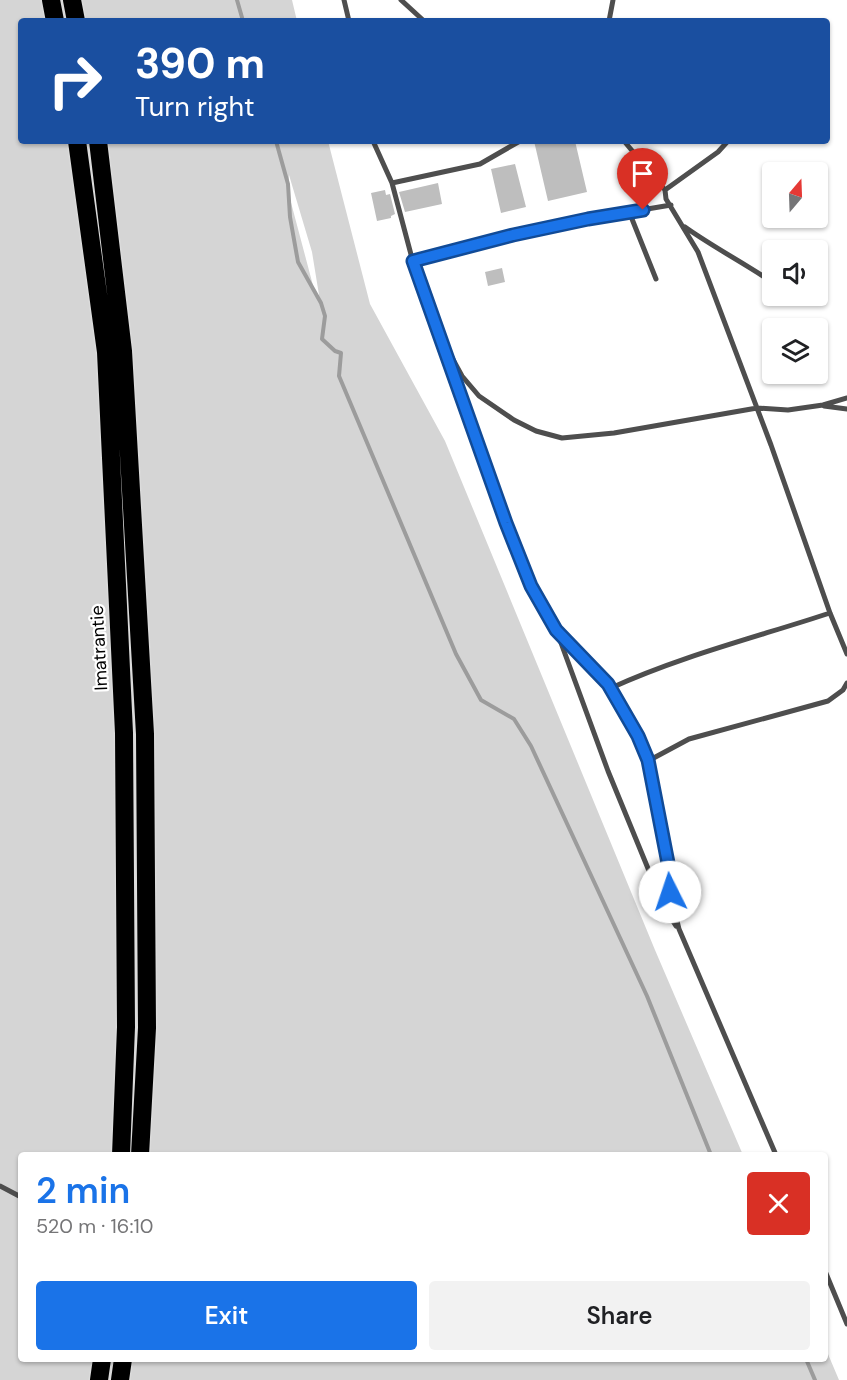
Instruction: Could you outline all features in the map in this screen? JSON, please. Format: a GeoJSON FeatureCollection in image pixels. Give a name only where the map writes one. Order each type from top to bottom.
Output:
{"type":"FeatureCollection","features":[{"type":"Feature","properties":{"kind":"highway"},"geometry":{"type":"LineString","coordinates":[[51,0],[54,18]]}},
{"type":"Feature","properties":{"kind":"highway"},"geometry":{"type":"LineString","coordinates":[[72,0],[75,18]]}},
{"type":"Feature","properties":{"kind":"highway","name":"Imatrantie"},"geometry":{"type":"LineString","coordinates":[[77,144],[106,352],[124,733],[126,1027],[121,1152]]}},
{"type":"Feature","properties":{"kind":"highway"},"geometry":{"type":"LineString","coordinates":[[98,144],[123,351],[145,734],[147,1028],[141,1152]]}},
{"type":"Feature","properties":{"kind":"highway"},"geometry":{"type":"LineString","coordinates":[[99,1380],[102,1362]]}},
{"type":"Feature","properties":{"kind":"highway"},"geometry":{"type":"LineString","coordinates":[[120,1380],[123,1362]]}},
{"type":"Feature","properties":{"kind":"lane"},"geometry":{"type":"LineString","coordinates":[[344,0],[348,18]]}},
{"type":"Feature","properties":{"kind":"lane"},"geometry":{"type":"LineString","coordinates":[[401,0],[421,18]]}},
{"type":"Feature","properties":{"kind":"lane"},"geometry":{"type":"LineString","coordinates":[[610,18],[613,0]]}},
{"type":"Feature","properties":{"kind":"lane"},"geometry":{"type":"LineString","coordinates":[[374,144],[392,183],[413,261],[506,523],[531,586],[556,630],[608,771],[663,905],[679,929]]}},
{"type":"Feature","properties":{"kind":"lane"},"geometry":{"type":"LineString","coordinates":[[392,183],[480,164],[515,144]]}},
{"type":"Feature","properties":{"kind":"lane"},"geometry":{"type":"LineString","coordinates":[[627,144],[665,189],[666,199],[698,252],[847,654]]}},
{"type":"Feature","properties":{"kind":"lane"},"geometry":{"type":"LineString","coordinates":[[665,189],[718,152],[725,144]]}},
{"type":"Feature","properties":{"kind":"lane"},"geometry":{"type":"LineString","coordinates":[[413,261],[513,235],[671,205]]}},
{"type":"Feature","properties":{"kind":"lane"},"geometry":{"type":"LineString","coordinates":[[630,213],[656,279]]}},
{"type":"Feature","properties":{"kind":"lane"},"geometry":{"type":"LineString","coordinates":[[684,226],[710,245],[762,275]]}},
{"type":"Feature","properties":{"kind":"lane"},"geometry":{"type":"LineString","coordinates":[[443,342],[462,376],[480,396],[514,420],[536,431],[562,438],[614,433],[757,408],[788,410],[823,405],[847,398]]}},
{"type":"Feature","properties":{"kind":"lane"},"geometry":{"type":"LineString","coordinates":[[823,405],[847,409]]}},
{"type":"Feature","properties":{"kind":"lane"},"geometry":{"type":"LineString","coordinates":[[611,688],[692,656],[831,613]]}},
{"type":"Feature","properties":{"kind":"lane"},"geometry":{"type":"LineString","coordinates":[[556,630],[611,688],[638,736],[648,760],[668,863],[670,892],[679,929],[775,1152]]}},
{"type":"Feature","properties":{"kind":"lane"},"geometry":{"type":"LineString","coordinates":[[648,760],[688,739],[828,701],[843,690],[847,682]]}},
{"type":"Feature","properties":{"kind":"lane"},"geometry":{"type":"LineString","coordinates":[[0,1186],[18,1195]]}},
{"type":"Feature","properties":{"kind":"lane"},"geometry":{"type":"LineString","coordinates":[[828,1277],[847,1324]]}},
{"type":"Feature","properties":{"kind":"shaded area"},"geometry":{"type":"Polygon","coordinates":[[[0,0],[292,0],[296,18],[18,18],[18,144],[329,144],[370,304],[445,441],[655,950],[742,1152],[18,1152],[18,1362],[828,1362],[828,1354],[839,1380],[0,1380],[0,0]],[[289,175],[289,195],[315,293],[320,301],[312,252],[289,175]]]}},
{"type":"Feature","properties":{"kind":"building"},"geometry":{"type":"Polygon","coordinates":[[[535,144],[576,144],[587,192],[548,201],[535,144]]]}},
{"type":"Feature","properties":{"kind":"building"},"geometry":{"type":"Polygon","coordinates":[[[515,164],[526,207],[501,213],[491,169],[515,164]]]}},
{"type":"Feature","properties":{"kind":"building"},"geometry":{"type":"Polygon","coordinates":[[[438,183],[442,204],[405,212],[399,192],[438,183]]]}},
{"type":"Feature","properties":{"kind":"building"},"geometry":{"type":"Polygon","coordinates":[[[385,190],[386,195],[390,194],[395,214],[391,218],[377,221],[371,193],[385,190]]]}},
{"type":"Feature","properties":{"kind":"building"},"geometry":{"type":"Polygon","coordinates":[[[502,268],[505,282],[488,286],[485,272],[502,268]]]}},
{"type":"Feature","properties":{"kind":"waterway"},"geometry":{"type":"LineString","coordinates":[[237,0],[242,18]]}},
{"type":"Feature","properties":{"kind":"waterway"},"geometry":{"type":"LineString","coordinates":[[277,144],[288,184],[290,217],[298,262],[321,303],[325,316],[322,339],[335,351],[341,353],[339,376],[456,654],[481,700],[514,719],[531,746],[647,996],[710,1152]]}},
{"type":"Feature","properties":{"kind":"waterway"},"geometry":{"type":"LineString","coordinates":[[807,1362],[815,1380]]}},
{"type":"Feature","properties":{"kind":"route"},"geometry":{"type":"LineString","coordinates":[[643,210],[513,235],[413,261],[506,523],[531,586],[556,630],[608,684],[638,736],[648,760],[668,863],[670,892]]}}]}
